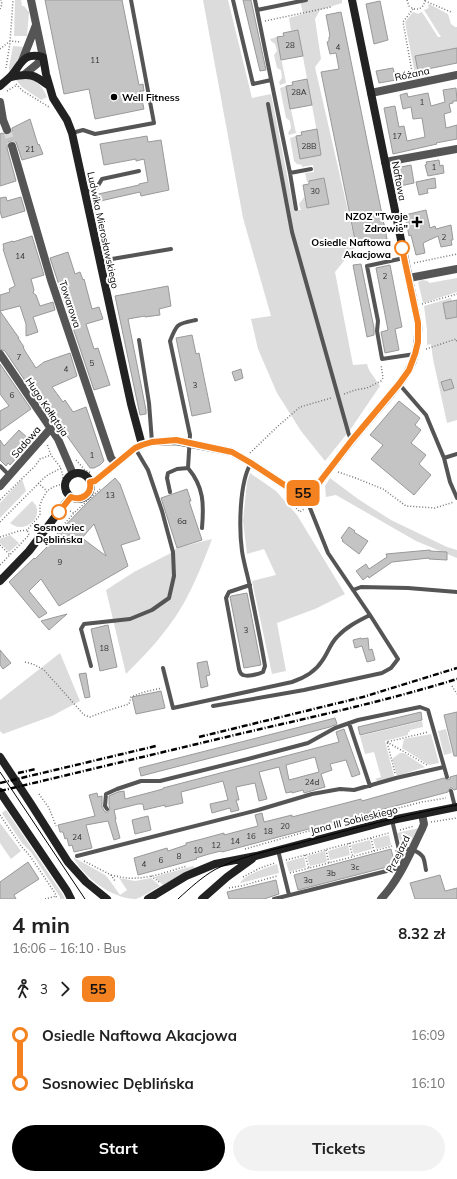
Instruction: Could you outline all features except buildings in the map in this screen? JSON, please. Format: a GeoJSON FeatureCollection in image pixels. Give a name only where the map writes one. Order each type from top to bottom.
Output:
{"type":"FeatureCollection","features":[{"type":"Feature","properties":{"kind":"street","name":"Ludwika Mierosławskiego"},"geometry":{"type":"LineString","coordinates":[[31,0],[49,86],[53,98],[67,120],[72,133],[139,446]]}},
{"type":"Feature","properties":{"kind":"street","name":"Naftowa"},"geometry":{"type":"LineString","coordinates":[[304,493],[315,488],[352,440],[399,384],[409,370],[418,342],[418,323],[352,0]]}},
{"type":"Feature","properties":{"kind":"street"},"geometry":{"type":"LineString","coordinates":[[0,86],[11,77],[22,61],[36,24]]}},
{"type":"Feature","properties":{"kind":"street"},"geometry":{"type":"LineString","coordinates":[[22,61],[32,55],[43,57]]}},
{"type":"Feature","properties":{"kind":"street"},"geometry":{"type":"LineString","coordinates":[[25,74],[43,57]]}},
{"type":"Feature","properties":{"kind":"street"},"geometry":{"type":"LineString","coordinates":[[11,77],[25,74],[35,76],[49,86]]}},
{"type":"Feature","properties":{"kind":"street","name":"Różana"},"geometry":{"type":"LineString","coordinates":[[371,93],[457,75]]}},
{"type":"Feature","properties":{"kind":"street"},"geometry":{"type":"LineString","coordinates":[[1,106],[3,120],[7,130]]}},
{"type":"Feature","properties":{"kind":"street","name":"Towarowa"},"geometry":{"type":"LineString","coordinates":[[12,146],[53,286],[111,458],[116,464]]}},
{"type":"Feature","properties":{"kind":"street"},"geometry":{"type":"LineString","coordinates":[[385,162],[457,149]]}},
{"type":"Feature","properties":{"kind":"street"},"geometry":{"type":"LineString","coordinates":[[409,278],[457,269]]}},
{"type":"Feature","properties":{"kind":"street","name":"Hugo Kołłątaja"},"geometry":{"type":"LineString","coordinates":[[0,354],[58,439],[73,474]]}},
{"type":"Feature","properties":{"kind":"street","name":"Sadowa"},"geometry":{"type":"LineString","coordinates":[[0,486],[51,428]]}},
{"type":"Feature","properties":{"kind":"street"},"geometry":{"type":"LineString","coordinates":[[90,482],[95,481],[139,446],[152,442],[176,440],[232,452],[250,459],[289,488],[304,493]]}},
{"type":"Feature","properties":{"kind":"street"},"geometry":{"type":"LineString","coordinates":[[76,473],[86,476],[90,482],[89,491],[86,496],[77,499],[71,497],[66,491],[65,486],[67,479],[73,474],[76,473]]}},
{"type":"Feature","properties":{"kind":"street"},"geometry":{"type":"LineString","coordinates":[[0,581],[29,551],[71,497]]}},
{"type":"Feature","properties":{"kind":"street"},"geometry":{"type":"LineString","coordinates":[[0,757],[54,832],[77,873],[107,899]]}},
{"type":"Feature","properties":{"kind":"street"},"geometry":{"type":"LineString","coordinates":[[0,762],[24,798],[54,832]]}},
{"type":"Feature","properties":{"kind":"street"},"geometry":{"type":"LineString","coordinates":[[0,786],[13,805],[38,849]]}},
{"type":"Feature","properties":{"kind":"street"},"geometry":{"type":"LineString","coordinates":[[0,792],[71,899]]}},
{"type":"Feature","properties":{"kind":"street","name":"Jana III Sobieskiego"},"geometry":{"type":"LineString","coordinates":[[148,899],[186,876],[215,864],[256,856],[392,820],[456,807]]}},
{"type":"Feature","properties":{"kind":"street"},"geometry":{"type":"LineString","coordinates":[[422,814],[424,824]]}},
{"type":"Feature","properties":{"kind":"street","name":"Przejazd"},"geometry":{"type":"LineString","coordinates":[[381,899],[391,888],[412,850],[424,824]]}},
{"type":"Feature","properties":{"kind":"street","name":"Jana III Sobieskiego"},"geometry":{"type":"LineString","coordinates":[[202,899],[227,877],[256,856]]}},
{"type":"Feature","properties":{"kind":"lane"},"geometry":{"type":"LineString","coordinates":[[72,133],[83,130],[95,134],[154,123],[130,0]]}},
{"type":"Feature","properties":{"kind":"lane"},"geometry":{"type":"LineString","coordinates":[[233,0],[253,84],[272,80]]}},
{"type":"Feature","properties":{"kind":"lane"},"geometry":{"type":"LineString","coordinates":[[255,0],[272,80],[296,209]]}},
{"type":"Feature","properties":{"kind":"lane"},"geometry":{"type":"LineString","coordinates":[[257,10],[306,0]]}},
{"type":"Feature","properties":{"kind":"lane"},"geometry":{"type":"LineString","coordinates":[[268,104],[292,232],[341,409],[352,440]]}},
{"type":"Feature","properties":{"kind":"lane"},"geometry":{"type":"LineString","coordinates":[[290,173],[311,169]]}},
{"type":"Feature","properties":{"kind":"lane"},"geometry":{"type":"LineString","coordinates":[[85,192],[96,189],[102,179],[139,171]]}},
{"type":"Feature","properties":{"kind":"lane"},"geometry":{"type":"LineString","coordinates":[[99,261],[171,249]]}},
{"type":"Feature","properties":{"kind":"lane"},"geometry":{"type":"LineString","coordinates":[[404,258],[367,266],[378,321],[377,331],[382,359],[415,354]]}},
{"type":"Feature","properties":{"kind":"lane"},"geometry":{"type":"LineString","coordinates":[[196,320],[179,324],[174,329],[170,341],[190,435],[188,468],[195,476],[200,486],[203,504],[202,528]]}},
{"type":"Feature","properties":{"kind":"lane"},"geometry":{"type":"LineString","coordinates":[[140,340],[149,403],[152,442]]}},
{"type":"Feature","properties":{"kind":"lane"},"geometry":{"type":"LineString","coordinates":[[399,384],[426,415],[444,458],[450,482],[457,500]]}},
{"type":"Feature","properties":{"kind":"lane"},"geometry":{"type":"LineString","coordinates":[[91,666],[81,629],[84,624],[130,619],[152,610],[169,598],[173,581],[174,552],[162,511],[139,446]]}},
{"type":"Feature","properties":{"kind":"lane"},"geometry":{"type":"LineString","coordinates":[[444,458],[457,454]]}},
{"type":"Feature","properties":{"kind":"lane"},"geometry":{"type":"LineString","coordinates":[[250,459],[242,493],[240,530],[242,552],[250,585],[266,666],[263,672],[259,674],[244,675],[240,673],[239,669],[226,598],[229,592],[250,585]]}},
{"type":"Feature","properties":{"kind":"lane"},"geometry":{"type":"LineString","coordinates":[[0,466],[10,476]]}},
{"type":"Feature","properties":{"kind":"lane"},"geometry":{"type":"LineString","coordinates":[[170,492],[167,478],[168,473],[176,469],[188,468]]}},
{"type":"Feature","properties":{"kind":"lane"},"geometry":{"type":"LineString","coordinates":[[213,706],[304,690],[386,671],[391,668],[398,659],[328,553],[304,493]]}},
{"type":"Feature","properties":{"kind":"lane"},"geometry":{"type":"LineString","coordinates":[[353,590],[361,587],[457,592]]}},
{"type":"Feature","properties":{"kind":"lane"},"geometry":{"type":"LineString","coordinates":[[163,668],[173,708],[292,682],[305,677],[316,669],[323,661],[328,649],[336,637],[347,627],[370,615]]}},
{"type":"Feature","properties":{"kind":"lane"},"geometry":{"type":"LineString","coordinates":[[107,809],[105,806],[106,794],[141,780],[160,781],[248,759],[308,743],[335,728],[358,720],[420,707],[428,710],[447,778]]}},
{"type":"Feature","properties":{"kind":"lane"},"geometry":{"type":"LineString","coordinates":[[349,723],[370,786]]}},
{"type":"Feature","properties":{"kind":"lane"},"geometry":{"type":"LineString","coordinates":[[77,856],[258,810],[312,794],[340,789],[354,790],[396,778],[444,767]]}},
{"type":"Feature","properties":{"kind":"lane"},"geometry":{"type":"LineString","coordinates":[[451,791],[456,807]]}},
{"type":"Feature","properties":{"kind":"lane"},"geometry":{"type":"LineString","coordinates":[[274,899],[403,867],[392,820]]}},
{"type":"Feature","properties":{"kind":"lane"},"geometry":{"type":"LineString","coordinates":[[399,849],[405,848],[412,850],[423,857],[426,870]]}},
{"type":"Feature","properties":{"kind":"lane"},"geometry":{"type":"LineString","coordinates":[[278,850],[279,863],[289,895]]}},
{"type":"Feature","properties":{"kind":"path"},"geometry":{"type":"LineString","coordinates":[[0,9],[2,4],[1,0]]}},
{"type":"Feature","properties":{"kind":"path"},"geometry":{"type":"LineString","coordinates":[[6,69],[10,41],[12,0]]}},
{"type":"Feature","properties":{"kind":"path"},"geometry":{"type":"LineString","coordinates":[[407,0],[409,6],[413,9],[421,8],[424,5],[425,0],[450,12]]}},
{"type":"Feature","properties":{"kind":"path"},"geometry":{"type":"LineString","coordinates":[[260,22],[331,7]]}},
{"type":"Feature","properties":{"kind":"path"},"geometry":{"type":"LineString","coordinates":[[413,9],[403,22],[414,84]]}},
{"type":"Feature","properties":{"kind":"path"},"geometry":{"type":"LineString","coordinates":[[0,49],[10,41]]}},
{"type":"Feature","properties":{"kind":"path"},"geometry":{"type":"LineString","coordinates":[[17,86],[42,104]]}},
{"type":"Feature","properties":{"kind":"path"},"geometry":{"type":"LineString","coordinates":[[412,263],[457,254]]}},
{"type":"Feature","properties":{"kind":"path"},"geometry":{"type":"LineString","coordinates":[[422,304],[457,294]]}},
{"type":"Feature","properties":{"kind":"path"},"geometry":{"type":"LineString","coordinates":[[426,349],[456,339],[457,342]]}},
{"type":"Feature","properties":{"kind":"path"},"geometry":{"type":"LineString","coordinates":[[381,381],[383,378],[380,363],[382,359]]}},
{"type":"Feature","properties":{"kind":"path"},"geometry":{"type":"LineString","coordinates":[[250,459],[277,427],[292,414]]}},
{"type":"Feature","properties":{"kind":"path"},"geometry":{"type":"LineString","coordinates":[[0,537],[27,530],[40,515],[40,505],[46,491],[53,486],[62,484],[63,476],[61,468],[52,455],[46,442],[42,438]]}},
{"type":"Feature","properties":{"kind":"path"},"geometry":{"type":"LineString","coordinates":[[0,500],[35,466],[40,459],[52,455]]}},
{"type":"Feature","properties":{"kind":"path"},"geometry":{"type":"LineString","coordinates":[[0,522],[38,483],[46,476],[61,468]]}},
{"type":"Feature","properties":{"kind":"path"},"geometry":{"type":"LineString","coordinates":[[329,469],[383,489],[406,506],[435,508],[457,500]]}},
{"type":"Feature","properties":{"kind":"path"},"geometry":{"type":"LineString","coordinates":[[38,483],[46,491]]}},
{"type":"Feature","properties":{"kind":"path"},"geometry":{"type":"LineString","coordinates":[[59,530],[74,513]]}},
{"type":"Feature","properties":{"kind":"path"},"geometry":{"type":"LineString","coordinates":[[0,565],[29,535],[27,530]]}},
{"type":"Feature","properties":{"kind":"path"},"geometry":{"type":"LineString","coordinates":[[0,545],[10,555]]}},
{"type":"Feature","properties":{"kind":"path"},"geometry":{"type":"LineString","coordinates":[[25,662],[33,664],[44,670],[75,706],[84,715],[90,717],[129,704],[131,697],[144,692],[163,688]]}},
{"type":"Feature","properties":{"kind":"path"},"geometry":{"type":"LineString","coordinates":[[452,686],[457,694]]}},
{"type":"Feature","properties":{"kind":"path"},"geometry":{"type":"LineString","coordinates":[[387,742],[434,730]]}},
{"type":"Feature","properties":{"kind":"path"},"geometry":{"type":"LineString","coordinates":[[387,742],[429,766],[431,770]]}},
{"type":"Feature","properties":{"kind":"path"},"geometry":{"type":"LineString","coordinates":[[387,742],[396,778]]}},
{"type":"Feature","properties":{"kind":"path"},"geometry":{"type":"LineString","coordinates":[[39,794],[49,808],[54,832]]}},
{"type":"Feature","properties":{"kind":"path"},"geometry":{"type":"LineString","coordinates":[[244,849],[287,836],[422,802],[452,797]]}},
{"type":"Feature","properties":{"kind":"path"},"geometry":{"type":"LineString","coordinates":[[0,815],[21,846],[30,856],[57,899]]}},
{"type":"Feature","properties":{"kind":"path"},"geometry":{"type":"LineString","coordinates":[[240,878],[260,868],[326,849],[424,824],[457,818]]}},
{"type":"Feature","properties":{"kind":"path"},"geometry":{"type":"LineString","coordinates":[[371,838],[374,851]]}},
{"type":"Feature","properties":{"kind":"path"},"geometry":{"type":"LineString","coordinates":[[349,843],[353,857]]}},
{"type":"Feature","properties":{"kind":"path"},"geometry":{"type":"LineString","coordinates":[[288,874],[393,846]]}},
{"type":"Feature","properties":{"kind":"path"},"geometry":{"type":"LineString","coordinates":[[326,849],[329,863]]}},
{"type":"Feature","properties":{"kind":"path"},"geometry":{"type":"LineString","coordinates":[[305,855],[309,868]]}},
{"type":"Feature","properties":{"kind":"path"},"geometry":{"type":"LineString","coordinates":[[77,856],[111,875],[125,878],[151,876],[187,866]]}},
{"type":"Feature","properties":{"kind":"path"},"geometry":{"type":"LineString","coordinates":[[111,875],[115,881]]}},
{"type":"Feature","properties":{"kind":"path"},"geometry":{"type":"LineString","coordinates":[[228,888],[281,875]]}},
{"type":"Feature","properties":{"kind":"path"},"geometry":{"type":"LineString","coordinates":[[226,890],[233,884]]}},
{"type":"Feature","properties":{"kind":"path"},"geometry":{"type":"LineString","coordinates":[[45,899],[56,896]]}},
{"type":"Feature","properties":{"kind":"shaded area"},"geometry":{"type":"Polygon","coordinates":[[[15,0],[21,0],[22,6],[24,6],[29,12],[27,36],[14,36],[15,0]]]}},
{"type":"Feature","properties":{"kind":"shaded area"},"geometry":{"type":"Polygon","coordinates":[[[203,0],[228,0],[252,98],[271,94],[294,210],[301,210],[299,204],[305,196],[307,208],[324,178],[307,182],[305,173],[314,172],[313,165],[302,167],[302,165],[297,164],[294,161],[290,138],[296,136],[300,159],[321,154],[298,30],[291,31],[289,18],[303,14],[300,0],[342,0],[342,3],[320,10],[315,19],[321,59],[315,67],[356,246],[335,272],[353,365],[367,364],[369,370],[380,386],[350,430],[325,461],[301,431],[277,393],[258,349],[251,319],[271,316],[243,218],[203,0]]]}},
{"type":"Feature","properties":{"kind":"shaded area"},"geometry":{"type":"Polygon","coordinates":[[[429,4],[448,14],[451,24],[457,27],[457,48],[427,69],[429,77],[416,79],[405,22],[413,12],[419,14],[422,12],[438,37],[441,37],[424,10],[429,8],[429,4]]]}},
{"type":"Feature","properties":{"kind":"shaded area"},"geometry":{"type":"Polygon","coordinates":[[[277,37],[286,83],[280,85],[279,82],[282,78],[281,70],[277,68],[274,55],[277,51],[275,44],[270,39],[277,37]]]}},
{"type":"Feature","properties":{"kind":"shaded area"},"geometry":{"type":"Polygon","coordinates":[[[13,46],[24,47],[22,54],[9,71],[9,67],[13,46]]]}},
{"type":"Feature","properties":{"kind":"shaded area"},"geometry":{"type":"Polygon","coordinates":[[[22,78],[31,79],[38,83],[47,97],[41,100],[22,87],[16,80],[22,78]]]}},
{"type":"Feature","properties":{"kind":"shaded area"},"geometry":{"type":"Polygon","coordinates":[[[286,86],[296,133],[289,135],[288,133],[291,128],[290,121],[286,118],[280,88],[286,86]]]}},
{"type":"Feature","properties":{"kind":"shaded area"},"geometry":{"type":"Polygon","coordinates":[[[457,278],[457,292],[423,303],[418,282],[422,280],[428,281],[429,283],[457,278]]]}},
{"type":"Feature","properties":{"kind":"shaded area"},"geometry":{"type":"Polygon","coordinates":[[[451,298],[452,301],[443,303],[446,318],[457,317],[457,420],[447,423],[431,344],[427,345],[424,306],[451,298]]]}},
{"type":"Feature","properties":{"kind":"shaded area"},"geometry":{"type":"Polygon","coordinates":[[[250,473],[276,491],[297,515],[345,594],[315,609],[277,623],[286,671],[272,674],[252,581],[276,575],[264,549],[247,554],[243,521],[247,482],[250,473]]]}},
{"type":"Feature","properties":{"kind":"shaded area"},"geometry":{"type":"Polygon","coordinates":[[[330,478],[358,499],[391,520],[447,547],[457,550],[457,558],[416,541],[336,495],[326,497],[325,486],[330,478]]]}},
{"type":"Feature","properties":{"kind":"shaded area"},"geometry":{"type":"Polygon","coordinates":[[[22,479],[26,491],[0,518],[0,503],[22,479]]]}},
{"type":"Feature","properties":{"kind":"shaded area"},"geometry":{"type":"Polygon","coordinates":[[[32,501],[36,505],[37,511],[34,520],[30,524],[20,527],[10,523],[32,501]]]}},
{"type":"Feature","properties":{"kind":"shaded area"},"geometry":{"type":"Polygon","coordinates":[[[10,535],[19,543],[9,552],[0,543],[0,539],[10,535]]]}},
{"type":"Feature","properties":{"kind":"shaded area"},"geometry":{"type":"Polygon","coordinates":[[[212,539],[202,566],[186,600],[169,626],[126,674],[106,590],[134,572],[169,554],[177,548],[212,539]]]}},
{"type":"Feature","properties":{"kind":"shaded area"},"geometry":{"type":"Polygon","coordinates":[[[60,653],[80,701],[52,716],[3,734],[0,731],[0,700],[60,653]]]}},
{"type":"Feature","properties":{"kind":"shaded area"},"geometry":{"type":"Polygon","coordinates":[[[422,721],[423,727],[410,730],[408,735],[385,741],[394,776],[379,782],[375,779],[381,777],[374,752],[365,754],[360,736],[422,721]]]}},
{"type":"Feature","properties":{"kind":"shaded area"},"geometry":{"type":"Polygon","coordinates":[[[446,729],[452,753],[444,755],[438,731],[446,729]]]}},
{"type":"Feature","properties":{"kind":"shaded area"},"geometry":{"type":"Polygon","coordinates":[[[431,734],[439,763],[429,765],[402,748],[404,739],[431,734]]]}},
{"type":"Feature","properties":{"kind":"shaded area"},"geometry":{"type":"Polygon","coordinates":[[[400,753],[404,753],[425,767],[397,776],[392,759],[400,753]]]}},
{"type":"Feature","properties":{"kind":"shaded area"},"geometry":{"type":"Polygon","coordinates":[[[6,810],[65,899],[60,899],[31,852],[22,843],[2,813],[6,810]]]}},
{"type":"Feature","properties":{"kind":"shaded area"},"geometry":{"type":"Polygon","coordinates":[[[0,823],[21,851],[11,859],[0,843],[0,823]]]}},
{"type":"Feature","properties":{"kind":"shaded area"},"geometry":{"type":"Polygon","coordinates":[[[419,828],[412,843],[407,846],[402,843],[397,833],[419,828]]]}},
{"type":"Feature","properties":{"kind":"shaded area"},"geometry":{"type":"Polygon","coordinates":[[[389,835],[391,845],[376,849],[373,839],[389,835]]]}},
{"type":"Feature","properties":{"kind":"shaded area"},"geometry":{"type":"Polygon","coordinates":[[[370,840],[372,849],[354,854],[351,845],[370,840]]]}},
{"type":"Feature","properties":{"kind":"shaded area"},"geometry":{"type":"Polygon","coordinates":[[[348,845],[350,855],[330,860],[328,851],[348,845]]]}},
{"type":"Feature","properties":{"kind":"shaded area"},"geometry":{"type":"Polygon","coordinates":[[[325,851],[327,862],[310,866],[307,856],[325,851]]]}},
{"type":"Feature","properties":{"kind":"shaded area"},"geometry":{"type":"Polygon","coordinates":[[[73,857],[105,875],[120,895],[127,890],[119,878],[135,881],[151,878],[160,886],[136,899],[117,895],[108,891],[91,879],[73,857]]]}},
{"type":"Feature","properties":{"kind":"shaded area"},"geometry":{"type":"Polygon","coordinates":[[[304,857],[306,867],[289,872],[286,862],[304,857]]]}},
{"type":"Feature","properties":{"kind":"shaded area"},"geometry":{"type":"Polygon","coordinates":[[[277,864],[279,873],[240,883],[251,874],[277,864]]]}},
{"type":"Feature","properties":{"kind":"shaded area"},"geometry":{"type":"Polygon","coordinates":[[[193,866],[195,868],[163,885],[154,877],[193,866]]]}},
{"type":"Feature","properties":{"kind":"tunnel"},"geometry":{"type":"LineString","coordinates":[[7,130],[12,146]]}},
{"type":"Feature","properties":{"kind":"tram line"},"geometry":{"type":"LineString","coordinates":[[0,772],[85,899]]}},
{"type":"Feature","properties":{"kind":"tram line"},"geometry":{"type":"LineString","coordinates":[[178,899],[211,872],[226,864],[268,851],[378,822],[457,805]]}},
{"type":"Feature","properties":{"kind":"railway"},"geometry":{"type":"LineString","coordinates":[[199,737],[363,697],[457,668]]}},
{"type":"Feature","properties":{"kind":"railway"},"geometry":{"type":"LineString","coordinates":[[0,791],[349,708],[457,679]]}},
{"type":"Feature","properties":{"kind":"railway"},"geometry":{"type":"LineString","coordinates":[[0,783],[156,746]]}},
{"type":"Feature","properties":{"kind":"railway"},"geometry":{"type":"LineString","coordinates":[[18,773],[36,769]]}},
{"type":"Feature","properties":{"kind":"bus line","name":"55"},"geometry":{"type":"LineString","coordinates":[[59,512],[71,497],[77,499],[86,496],[90,488],[90,482],[95,481],[135,448],[162,440],[176,440],[232,452],[289,488],[304,493],[315,488],[352,440],[399,384],[409,370],[415,354],[418,342],[418,323],[402,248]]}},
{"type":"Feature","properties":{"kind":"place","name":"Well Fitness"},"geometry":{"type":"Point","coordinates":[114,97]}},
{"type":"Feature","properties":{"kind":"place","name":"NZOZ \"Twoje Zdrowie\""},"geometry":{"type":"Point","coordinates":[417,222]}},
{"type":"Feature","properties":{"kind":"place","name":"Osiedle Naftowa Akacjowa"},"geometry":{"type":"Point","coordinates":[402,248]}},
{"type":"Feature","properties":{"kind":"place","name":"Sosnowiec Dęblińska"},"geometry":{"type":"Point","coordinates":[59,512]}}]}
